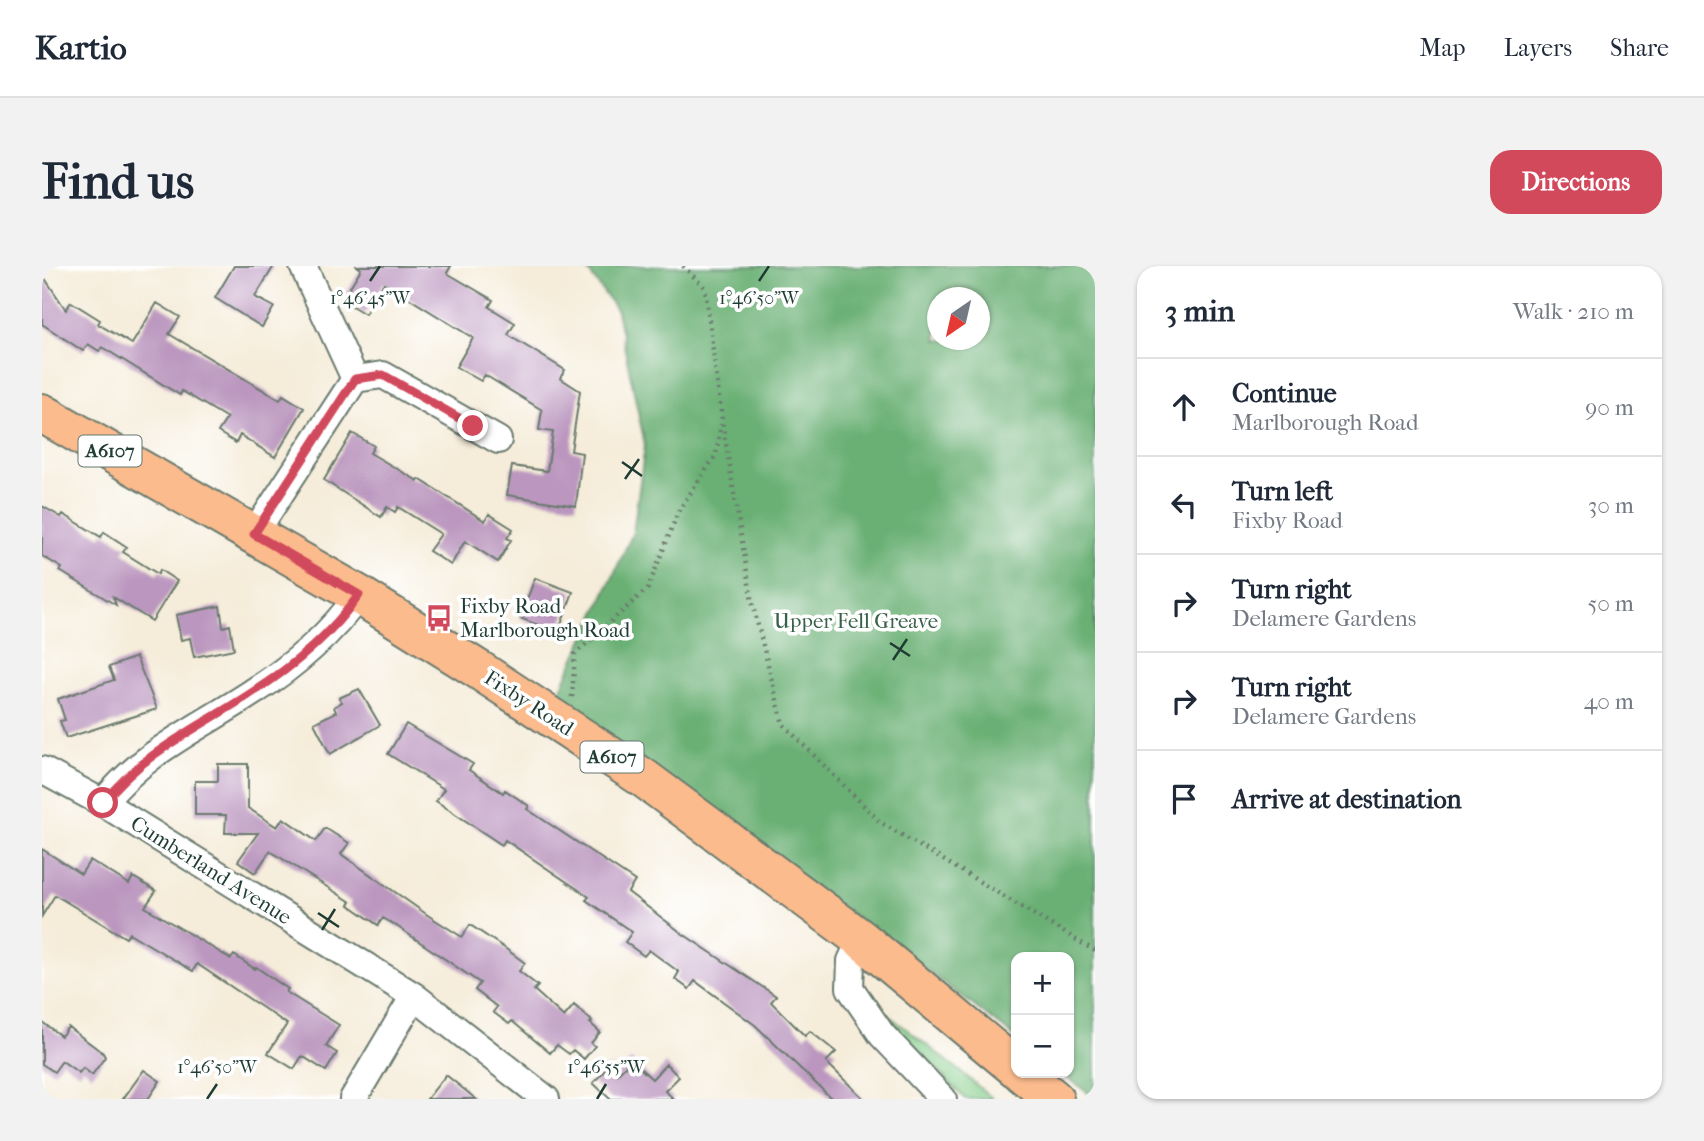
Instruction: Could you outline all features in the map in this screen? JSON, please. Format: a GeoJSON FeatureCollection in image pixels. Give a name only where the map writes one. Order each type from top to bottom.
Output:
{"type":"FeatureCollection","features":[{"type":"Feature","properties":{"kind":"main road","name":"Fixby Road"},"geometry":{"type":"LineString","coordinates":[[42,414],[359,595],[645,779],[861,939],[1011,1064]]}},
{"type":"Feature","properties":{"kind":"main road"},"geometry":{"type":"LineString","coordinates":[[1028,1078],[1054,1099]]}},
{"type":"Feature","properties":{"kind":"street"},"geometry":{"type":"LineString","coordinates":[[303,266],[355,379]]}},
{"type":"Feature","properties":{"kind":"street"},"geometry":{"type":"LineString","coordinates":[[254,534],[355,379],[383,375],[498,440]]}},
{"type":"Feature","properties":{"kind":"street"},"geometry":{"type":"LineString","coordinates":[[103,803],[121,780],[146,758],[254,692],[299,659],[321,640],[359,595]]}},
{"type":"Feature","properties":{"kind":"street","name":"Cumberland Avenue"},"geometry":{"type":"LineString","coordinates":[[42,770],[103,803],[414,996],[546,1099]]}},
{"type":"Feature","properties":{"kind":"street"},"geometry":{"type":"LineString","coordinates":[[861,939],[850,961],[850,988],[882,1035],[943,1099]]}},
{"type":"Feature","properties":{"kind":"street"},"geometry":{"type":"LineString","coordinates":[[353,1099],[414,996]]}},
{"type":"Feature","properties":{"kind":"path"},"geometry":{"type":"LineString","coordinates":[[683,266],[705,288],[722,420],[752,602],[783,724],[880,822],[1095,951]]}},
{"type":"Feature","properties":{"kind":"path"},"geometry":{"type":"LineString","coordinates":[[570,729],[575,653],[648,588],[679,510],[716,455],[722,420]]}},
{"type":"Feature","properties":{"kind":"green space","name":"Upper Fell Greave"},"geometry":{"type":"Polygon","coordinates":[[[580,266],[1095,266],[1095,1098],[1068,1078],[1074,1078],[1074,952],[1011,952],[1011,1034],[898,948],[556,699],[633,533],[645,445],[617,311],[589,272],[580,266]]]}},
{"type":"Feature","properties":{"kind":"green space"},"geometry":{"type":"Polygon","coordinates":[[[874,1004],[955,1067],[993,1099],[965,1099],[874,1004]]]}},
{"type":"Feature","properties":{"kind":"building"},"geometry":{"type":"Polygon","coordinates":[[[234,266],[274,266],[255,297],[274,307],[262,327],[215,298],[234,266]]]}},
{"type":"Feature","properties":{"kind":"building"},"geometry":{"type":"Polygon","coordinates":[[[357,266],[451,266],[447,273],[493,300],[489,307],[515,323],[508,335],[565,370],[560,378],[580,391],[571,451],[582,453],[576,506],[507,495],[512,466],[547,471],[553,432],[539,430],[542,410],[485,375],[481,381],[456,367],[473,338],[384,283],[365,314],[342,300],[361,269],[357,266]]]}},
{"type":"Feature","properties":{"kind":"building"},"geometry":{"type":"Polygon","coordinates":[[[42,274],[66,310],[71,302],[100,320],[98,324],[132,344],[157,303],[180,317],[169,334],[280,400],[283,395],[304,408],[275,457],[240,435],[236,443],[218,432],[227,418],[182,391],[180,395],[102,347],[99,351],[88,344],[83,351],[42,324],[42,274]]]}},
{"type":"Feature","properties":{"kind":"building"},"geometry":{"type":"Polygon","coordinates":[[[352,433],[374,446],[370,453],[418,481],[419,479],[485,521],[489,514],[513,529],[507,538],[511,540],[498,562],[465,541],[451,565],[429,551],[441,534],[398,507],[395,512],[387,507],[381,517],[324,480],[352,433]]]}},
{"type":"Feature","properties":{"kind":"building"},"geometry":{"type":"Polygon","coordinates":[[[42,506],[61,517],[63,514],[101,537],[104,532],[127,547],[123,552],[158,574],[160,570],[177,581],[152,621],[113,597],[116,605],[60,571],[62,568],[42,556],[42,506]]]}},
{"type":"Feature","properties":{"kind":"building"},"geometry":{"type":"Polygon","coordinates":[[[535,578],[573,592],[558,633],[520,618],[535,578]]]}},
{"type":"Feature","properties":{"kind":"building"},"geometry":{"type":"Polygon","coordinates":[[[220,606],[223,627],[230,625],[234,649],[194,657],[190,638],[181,640],[176,615],[220,606]]]}},
{"type":"Feature","properties":{"kind":"building"},"geometry":{"type":"Polygon","coordinates":[[[136,657],[157,709],[66,738],[60,721],[65,720],[58,699],[114,680],[109,667],[136,657]]]}},
{"type":"Feature","properties":{"kind":"building"},"geometry":{"type":"Polygon","coordinates":[[[359,689],[380,725],[330,754],[314,723],[336,712],[334,707],[342,702],[339,698],[359,689]]]}},
{"type":"Feature","properties":{"kind":"building"},"geometry":{"type":"Polygon","coordinates":[[[406,724],[473,764],[469,770],[503,793],[505,790],[529,806],[527,809],[635,881],[628,892],[683,934],[776,996],[771,1002],[805,1036],[810,1031],[836,1052],[826,1062],[864,1099],[832,1099],[755,1025],[695,981],[689,989],[675,979],[679,972],[649,950],[644,956],[625,942],[632,932],[586,900],[589,897],[505,840],[502,845],[436,801],[444,789],[388,754],[406,724]]]}},
{"type":"Feature","properties":{"kind":"building"},"geometry":{"type":"Polygon","coordinates":[[[218,764],[248,764],[248,808],[277,827],[283,818],[316,841],[325,828],[349,843],[341,854],[429,916],[462,937],[470,925],[525,963],[519,971],[538,986],[534,990],[564,1017],[574,1005],[592,1021],[590,1023],[600,1032],[591,1043],[595,1046],[584,1059],[573,1050],[569,1054],[557,1045],[550,1053],[512,1021],[509,1024],[493,1012],[497,1007],[475,990],[480,983],[395,925],[383,918],[378,925],[349,905],[351,902],[270,851],[255,873],[238,861],[258,833],[225,833],[226,815],[195,815],[195,781],[218,781],[218,764]]]}},
{"type":"Feature","properties":{"kind":"building"},"geometry":{"type":"Polygon","coordinates":[[[42,849],[81,874],[90,860],[129,884],[133,877],[156,891],[145,907],[231,959],[234,955],[255,969],[256,967],[288,989],[286,992],[339,1025],[326,1046],[337,1053],[326,1071],[302,1056],[294,1069],[268,1053],[287,1024],[197,964],[193,971],[129,933],[126,938],[55,895],[42,916],[42,849]]]}},
{"type":"Feature","properties":{"kind":"building"},"geometry":{"type":"Polygon","coordinates":[[[42,1022],[61,1036],[68,1027],[103,1053],[105,1057],[92,1075],[83,1068],[79,1073],[62,1061],[54,1072],[42,1064],[42,1022]]]}},
{"type":"Feature","properties":{"kind":"building"},"geometry":{"type":"Polygon","coordinates":[[[631,1060],[652,1079],[666,1064],[679,1077],[665,1091],[674,1099],[610,1099],[593,1083],[609,1066],[617,1074],[631,1060]]]}},
{"type":"Feature","properties":{"kind":"building"},"geometry":{"type":"Polygon","coordinates":[[[144,1070],[160,1081],[148,1099],[123,1099],[144,1070]]]}},
{"type":"Feature","properties":{"kind":"building"},"geometry":{"type":"Polygon","coordinates":[[[446,1075],[476,1099],[427,1099],[446,1075]]]}},
{"type":"Feature","properties":{"kind":"place","name":"Fixby Road Marlborough Road"},"geometry":{"type":"Point","coordinates":[439,618]}},
{"type":"Feature","properties":{"kind":"route"},"geometry":{"type":"LineString","coordinates":[[103,803],[121,780],[146,758],[254,692],[299,659],[343,617],[359,595],[254,534],[355,379],[383,375],[473,426]]}}]}
